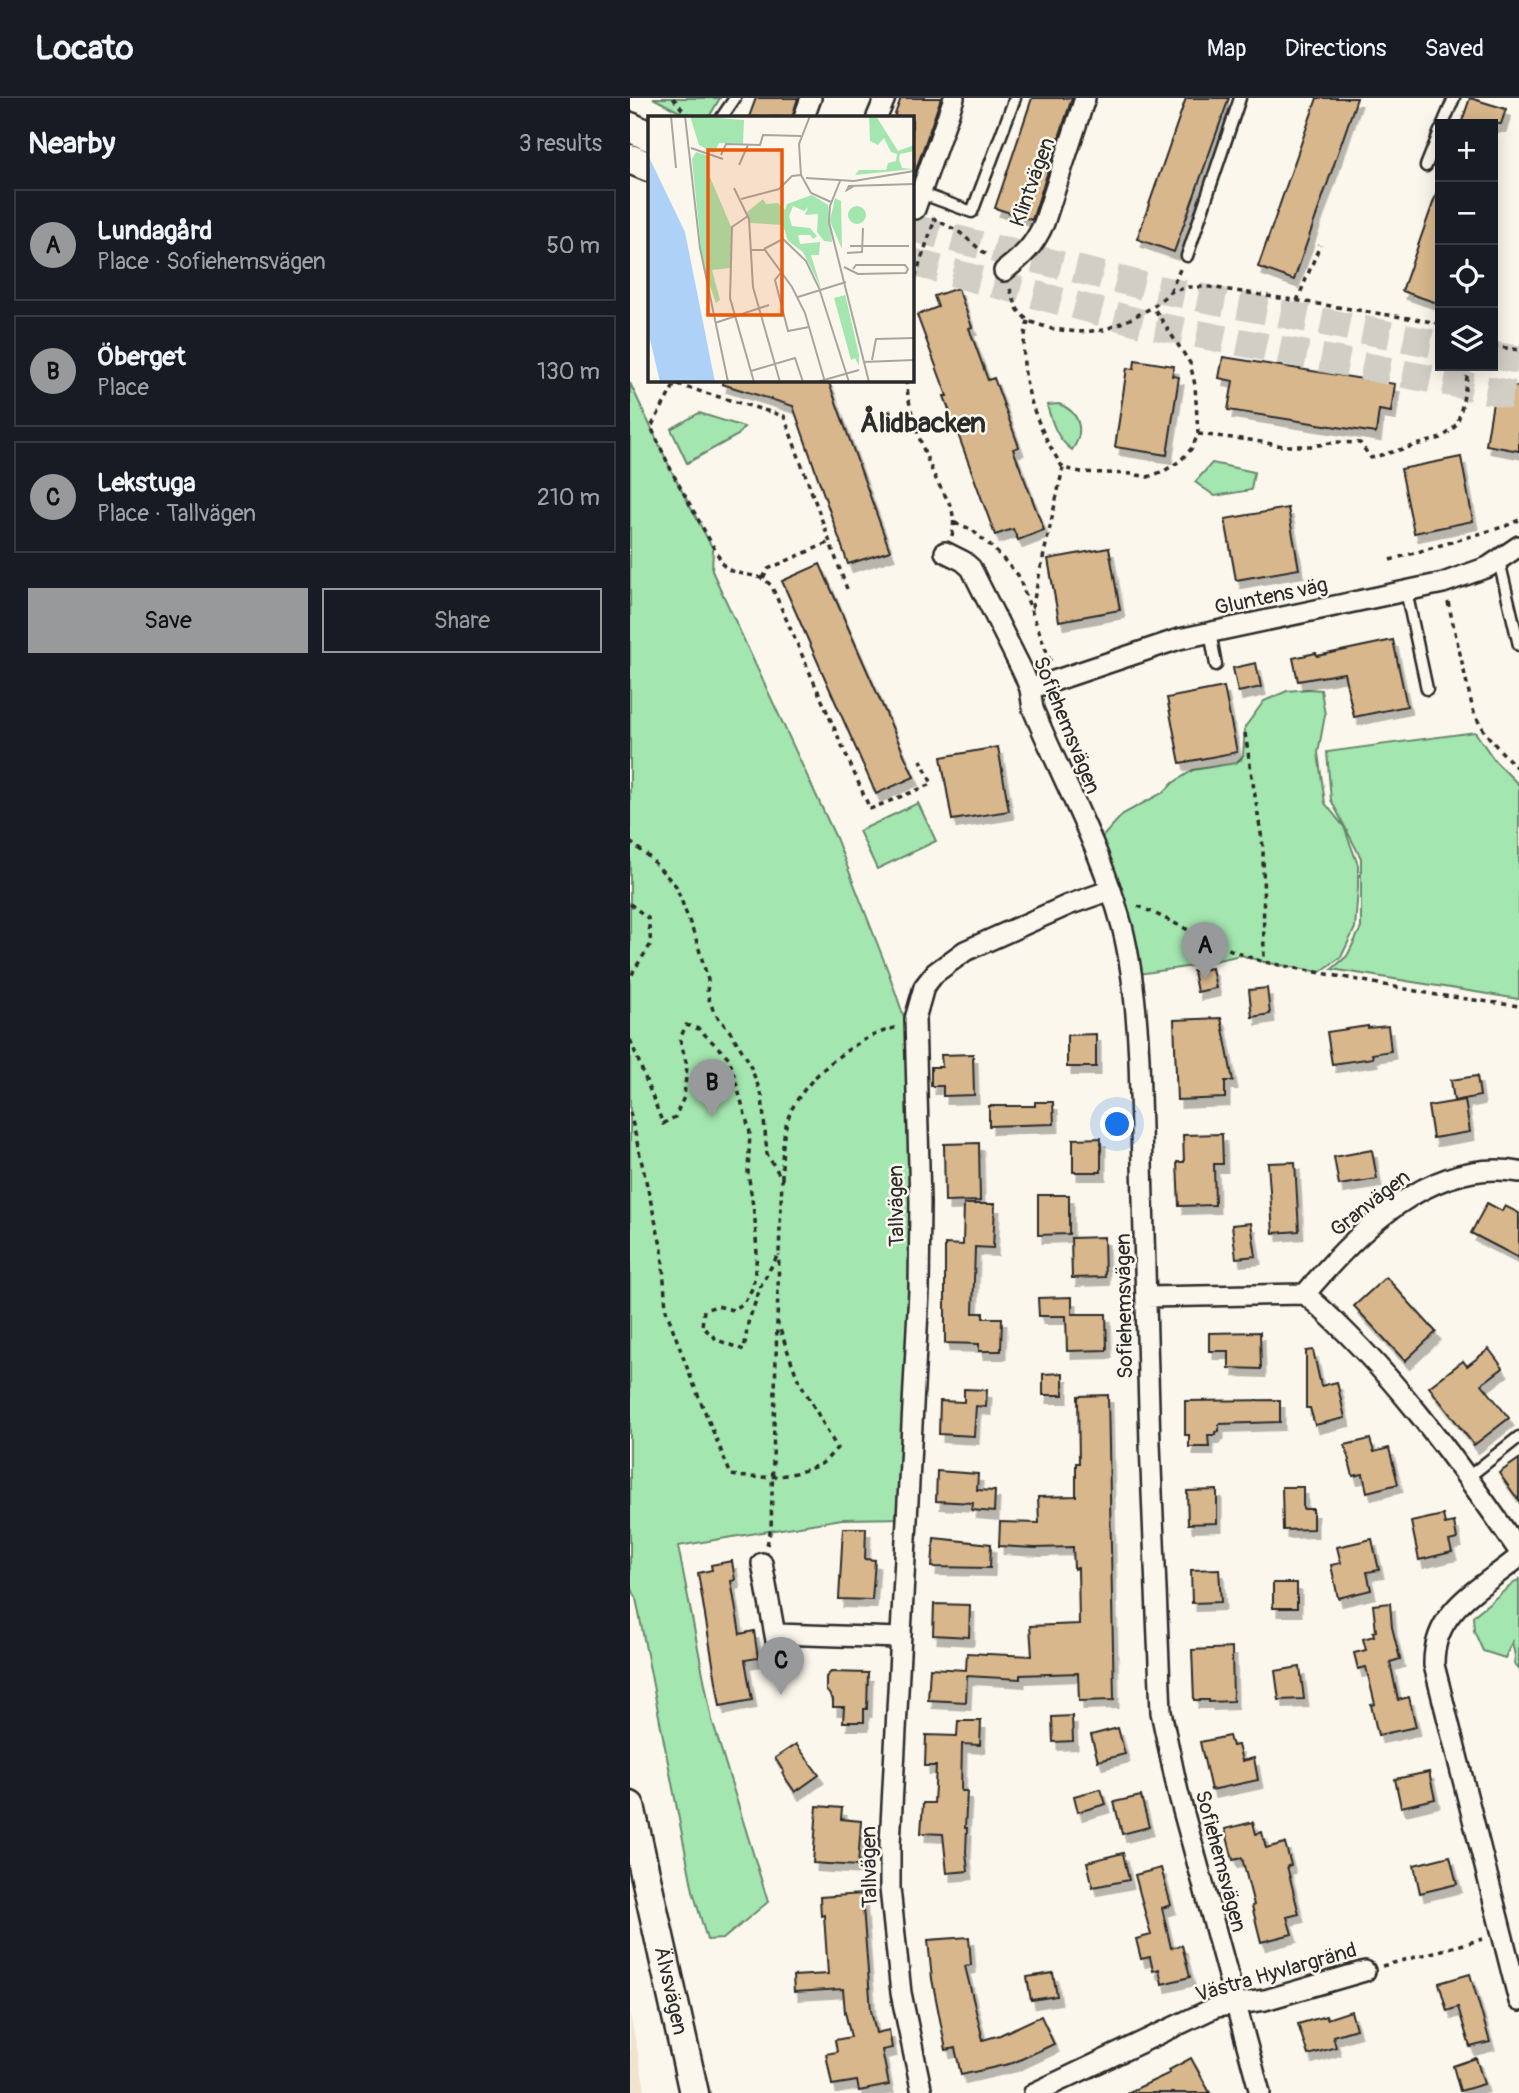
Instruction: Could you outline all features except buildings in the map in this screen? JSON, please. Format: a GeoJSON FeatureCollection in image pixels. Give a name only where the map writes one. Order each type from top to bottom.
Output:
{"type":"FeatureCollection","features":[{"type":"Feature","properties":{"kind":"main road"},"geometry":{"type":"LineString","coordinates":[[630,127],[648,136]]}},
{"type":"Feature","properties":{"kind":"main road"},"geometry":{"type":"LineString","coordinates":[[630,159],[648,167]]}},
{"type":"Feature","properties":{"kind":"main road","name":"Älvsvägen"},"geometry":{"type":"LineString","coordinates":[[630,1806],[694,2093]]}},
{"type":"Feature","properties":{"kind":"street"},"geometry":{"type":"LineString","coordinates":[[804,116],[811,98]]}},
{"type":"Feature","properties":{"kind":"street"},"geometry":{"type":"LineString","coordinates":[[877,116],[885,98]]}},
{"type":"Feature","properties":{"kind":"street"},"geometry":{"type":"LineString","coordinates":[[918,201],[954,98]]}},
{"type":"Feature","properties":{"kind":"street","name":"Klintvägen"},"geometry":{"type":"LineString","coordinates":[[1004,271],[1026,253],[1044,223],[1085,98]]}},
{"type":"Feature","properties":{"kind":"street","name":"Gluntens väg"},"geometry":{"type":"LineString","coordinates":[[1030,689],[1146,649],[1210,632],[1443,583],[1488,567],[1519,547]]}},
{"type":"Feature","properties":{"kind":"street","name":"Sofiehemsvägen"},"geometry":{"type":"LineString","coordinates":[[946,552],[971,568],[1030,689],[1033,709],[1111,890],[1132,975],[1137,1014],[1161,1712],[1178,1792],[1260,2093]]}},
{"type":"Feature","properties":{"kind":"street","name":"Tallvägen"},"geometry":{"type":"LineString","coordinates":[[922,2093],[901,1993],[891,1888],[890,1844],[919,1291],[920,1203],[915,1019],[924,987],[935,973],[957,956],[985,940],[1111,890]]}},
{"type":"Feature","properties":{"kind":"street","name":"Granvägen"},"geometry":{"type":"LineString","coordinates":[[1305,1294],[1350,1245],[1389,1212],[1419,1192],[1451,1176],[1473,1171],[1493,1169],[1519,1172]]}},
{"type":"Feature","properties":{"kind":"street"},"geometry":{"type":"LineString","coordinates":[[1147,1297],[1305,1294],[1347,1332],[1408,1400],[1519,1551]]}},
{"type":"Feature","properties":{"kind":"street"},"geometry":{"type":"LineString","coordinates":[[1519,1557],[1448,1615],[1438,1633],[1434,1649],[1434,1665],[1519,2001]]}},
{"type":"Feature","properties":{"kind":"street"},"geometry":{"type":"LineString","coordinates":[[762,1563],[781,1668]]}},
{"type":"Feature","properties":{"kind":"street"},"geometry":{"type":"LineString","coordinates":[[776,1634],[900,1638]]}},
{"type":"Feature","properties":{"kind":"street","name":"Västra Hyvlargränd"},"geometry":{"type":"LineString","coordinates":[[1034,2093],[1216,2007],[1265,2000],[1365,1970]]}},
{"type":"Feature","properties":{"kind":"lane"},"geometry":{"type":"LineString","coordinates":[[723,116],[735,98]]}},
{"type":"Feature","properties":{"kind":"lane"},"geometry":{"type":"LineString","coordinates":[[918,201],[972,212],[1016,98]]}},
{"type":"Feature","properties":{"kind":"lane"},"geometry":{"type":"LineString","coordinates":[[1186,256],[1240,98]]}},
{"type":"Feature","properties":{"kind":"lane"},"geometry":{"type":"LineString","coordinates":[[1445,119],[1454,98]]}},
{"type":"Feature","properties":{"kind":"lane"},"geometry":{"type":"LineString","coordinates":[[1426,166],[1435,144]]}},
{"type":"Feature","properties":{"kind":"lane"},"geometry":{"type":"LineString","coordinates":[[1499,561],[1519,645]]}},
{"type":"Feature","properties":{"kind":"lane"},"geometry":{"type":"LineString","coordinates":[[1406,591],[1427,689]]}},
{"type":"Feature","properties":{"kind":"lane"},"geometry":{"type":"LineString","coordinates":[[1210,632],[1216,664]]}},
{"type":"Feature","properties":{"kind":"lane"},"geometry":{"type":"LineString","coordinates":[[1467,1478],[1519,1437]]}},
{"type":"Feature","properties":{"kind":"path"},"geometry":{"type":"LineString","coordinates":[[673,98],[690,116]]}},
{"type":"Feature","properties":{"kind":"path"},"geometry":{"type":"LineString","coordinates":[[918,201],[935,219],[978,245],[1004,271],[1018,310],[1028,321],[1052,329],[1078,332],[1104,330],[1153,307],[1170,292],[1186,256]]}},
{"type":"Feature","properties":{"kind":"path"},"geometry":{"type":"LineString","coordinates":[[914,280],[935,219]]}},
{"type":"Feature","properties":{"kind":"path"},"geometry":{"type":"LineString","coordinates":[[1297,300],[1320,245]]}},
{"type":"Feature","properties":{"kind":"path"},"geometry":{"type":"LineString","coordinates":[[1170,292],[1188,287],[1210,287],[1435,322]]}},
{"type":"Feature","properties":{"kind":"path"},"geometry":{"type":"LineString","coordinates":[[1063,468],[1148,477],[1180,461],[1192,447],[1198,434],[1195,385],[1190,363],[1153,307]]}},
{"type":"Feature","properties":{"kind":"path"},"geometry":{"type":"LineString","coordinates":[[1028,321],[1024,335],[1026,381],[1040,428],[1063,468],[1032,610]]}},
{"type":"Feature","properties":{"kind":"path"},"geometry":{"type":"LineString","coordinates":[[1498,347],[1519,350]]}},
{"type":"Feature","properties":{"kind":"path"},"geometry":{"type":"LineString","coordinates":[[1198,434],[1283,446],[1360,443],[1371,458],[1441,438],[1453,429],[1458,421],[1468,371]]}},
{"type":"Feature","properties":{"kind":"path"},"geometry":{"type":"LineString","coordinates":[[906,382],[914,422],[935,477],[953,510],[955,523]]}},
{"type":"Feature","properties":{"kind":"path"},"geometry":{"type":"LineString","coordinates":[[847,589],[784,416],[675,384],[651,428],[724,566],[734,573],[763,578],[772,587],[870,809],[932,784],[921,760]]}},
{"type":"Feature","properties":{"kind":"path"},"geometry":{"type":"LineString","coordinates":[[1390,560],[1519,520]]}},
{"type":"Feature","properties":{"kind":"path"},"geometry":{"type":"LineString","coordinates":[[763,578],[768,569],[830,542]]}},
{"type":"Feature","properties":{"kind":"path"},"geometry":{"type":"LineString","coordinates":[[1443,583],[1473,710],[1480,726],[1493,743],[1519,770]]}},
{"type":"Feature","properties":{"kind":"path"},"geometry":{"type":"LineString","coordinates":[[1245,733],[1263,846],[1264,962]]}},
{"type":"Feature","properties":{"kind":"path"},"geometry":{"type":"LineString","coordinates":[[630,842],[648,856],[676,887],[698,942],[708,980],[707,994],[714,1012],[748,1060],[762,1096],[767,1154],[782,1179]]}},
{"type":"Feature","properties":{"kind":"path"},"geometry":{"type":"LineString","coordinates":[[630,904],[648,918],[651,944],[630,980]]}},
{"type":"Feature","properties":{"kind":"path"},"geometry":{"type":"LineString","coordinates":[[1132,904],[1174,921],[1241,955],[1264,962],[1437,996],[1519,1006]]}},
{"type":"Feature","properties":{"kind":"path"},"geometry":{"type":"LineString","coordinates":[[762,1563],[771,1528],[783,1149],[789,1115],[804,1089],[836,1059],[862,1041],[915,1019]]}},
{"type":"Feature","properties":{"kind":"path"},"geometry":{"type":"LineString","coordinates":[[630,1039],[663,1124],[675,1117],[684,1097],[687,1066],[680,1039],[686,1025],[699,1029],[729,1058],[750,1132],[748,1172],[757,1255],[753,1287],[744,1303],[733,1310],[717,1306],[704,1310],[702,1326],[717,1340],[744,1350],[748,1322],[762,1283],[779,1253]]}},
{"type":"Feature","properties":{"kind":"path"},"geometry":{"type":"LineString","coordinates":[[630,1112],[662,1250],[666,1310],[731,1475],[773,1477],[797,1472],[823,1463],[837,1448],[797,1377],[777,1321]]}},
{"type":"Feature","properties":{"kind":"path","name":"Västra Hyvlargränd"},"geometry":{"type":"LineString","coordinates":[[1365,1970],[1501,1935]]}},
{"type":"Feature","properties":{"kind":"shaded area"},"geometry":{"type":"Polygon","coordinates":[[[630,2014],[646,2093],[630,2093],[630,2014]]]}},
{"type":"Feature","properties":{"kind":"green space"},"geometry":{"type":"Polygon","coordinates":[[[653,98],[720,98],[710,116],[687,116],[653,98]]]}},
{"type":"Feature","properties":{"kind":"green space"},"geometry":{"type":"Polygon","coordinates":[[[630,383],[673,474],[713,549],[712,571],[836,838],[914,1046],[908,1518],[842,1519],[678,1546],[712,1720],[768,1902],[723,1939],[707,1940],[693,1891],[636,1598],[630,1584],[630,383]]]}},
{"type":"Feature","properties":{"kind":"green space"},"geometry":{"type":"Polygon","coordinates":[[[1059,404],[1072,412],[1078,423],[1078,436],[1072,450],[1059,436],[1047,405],[1059,404]]]}},
{"type":"Feature","properties":{"kind":"green space"},"geometry":{"type":"Polygon","coordinates":[[[699,413],[744,427],[738,435],[687,463],[671,429],[699,413]]]}},
{"type":"Feature","properties":{"kind":"green space"},"geometry":{"type":"Polygon","coordinates":[[[1212,463],[1254,472],[1251,490],[1215,496],[1195,482],[1212,463]]]}},
{"type":"Feature","properties":{"kind":"green space"},"geometry":{"type":"Polygon","coordinates":[[[1321,690],[1325,715],[1318,753],[1325,803],[1344,827],[1358,865],[1355,928],[1341,957],[1320,972],[1241,955],[1132,975],[1094,846],[1123,814],[1164,792],[1193,770],[1236,763],[1243,756],[1245,727],[1264,701],[1287,691],[1321,690]]]}},
{"type":"Feature","properties":{"kind":"green space"},"geometry":{"type":"Polygon","coordinates":[[[1475,732],[1495,761],[1519,785],[1519,999],[1332,969],[1347,956],[1361,928],[1361,858],[1331,800],[1327,752],[1475,732]]]}},
{"type":"Feature","properties":{"kind":"green space"},"geometry":{"type":"Polygon","coordinates":[[[918,803],[936,841],[877,869],[859,831],[918,803]]]}},
{"type":"Feature","properties":{"kind":"green space"},"geometry":{"type":"Polygon","coordinates":[[[1519,1579],[1519,1669],[1514,1664],[1512,1642],[1505,1658],[1483,1651],[1474,1631],[1473,1616],[1519,1579]]]}},
{"type":"Feature","properties":{"kind":"tunnel"},"geometry":{"type":"LineString","coordinates":[[914,228],[1152,288],[1435,344]]}},
{"type":"Feature","properties":{"kind":"tunnel"},"geometry":{"type":"LineString","coordinates":[[914,263],[1146,324],[1519,396]]}},
{"type":"Feature","properties":{"kind":"tunnel"},"geometry":{"type":"LineString","coordinates":[[1498,356],[1519,360]]}},
{"type":"Feature","properties":{"kind":"place","name":"Lundagård"},"geometry":{"type":"Point","coordinates":[1205,980]}},
{"type":"Feature","properties":{"kind":"place","name":"Öberget"},"geometry":{"type":"Point","coordinates":[712,1117]}},
{"type":"Feature","properties":{"kind":"place","name":"Lekstuga"},"geometry":{"type":"Point","coordinates":[781,1695]}},
{"type":"Feature","properties":{"kind":"district","name":"Ålidbacken"},"geometry":{"type":"Point","coordinates":[923,422]}}]}
